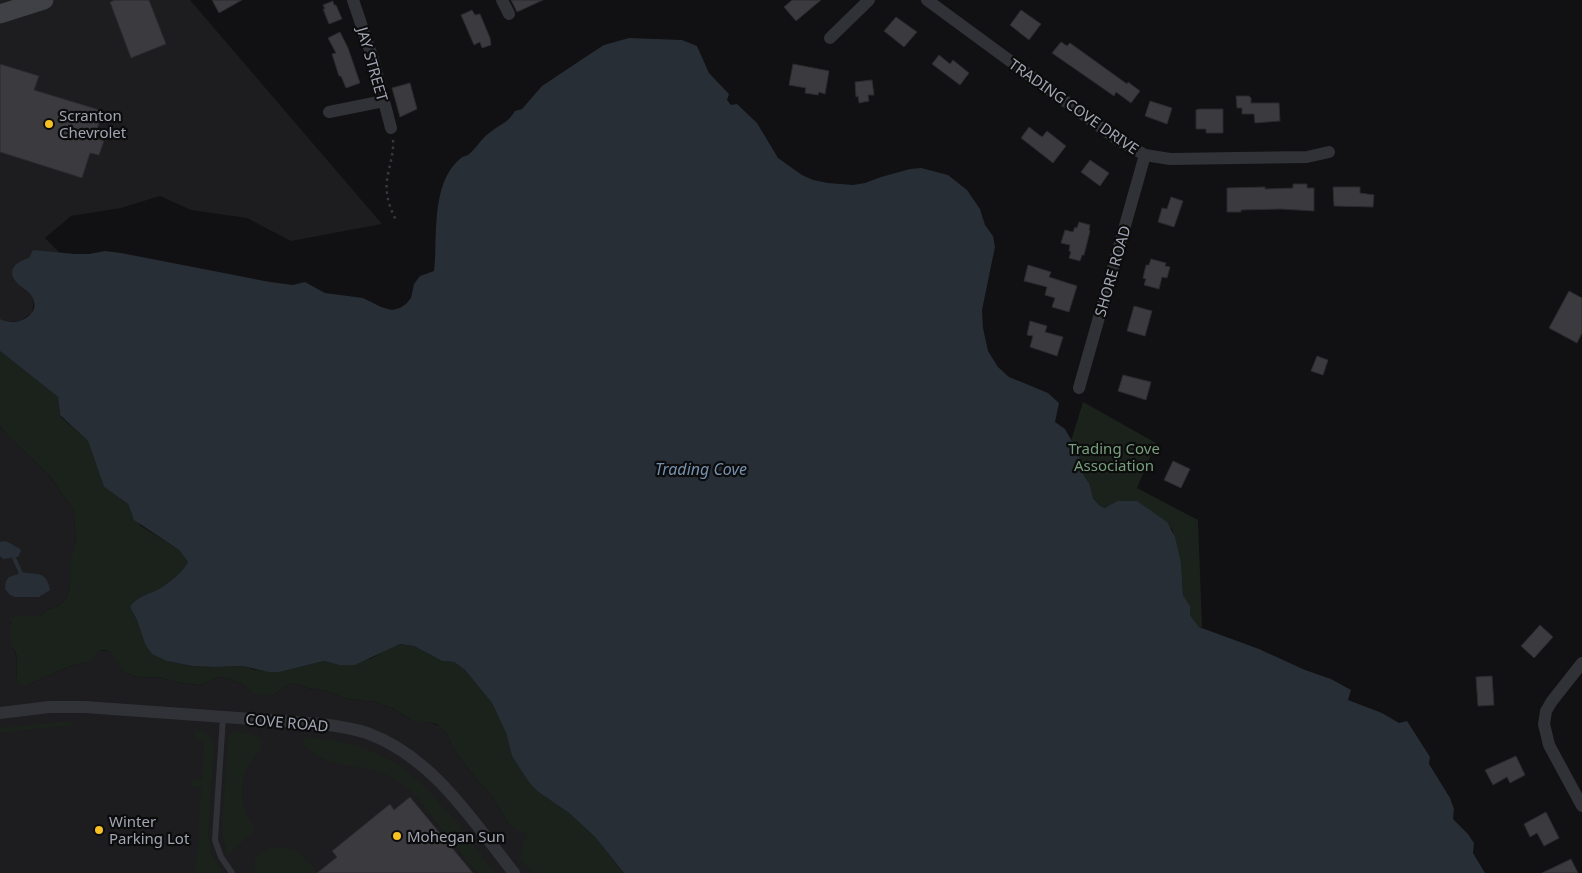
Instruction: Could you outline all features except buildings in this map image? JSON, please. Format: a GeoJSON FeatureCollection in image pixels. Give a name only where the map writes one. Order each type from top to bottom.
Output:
{"type":"FeatureCollection","features":[{"type":"Feature","properties":{"kind":"main road"},"geometry":{"type":"LineString","coordinates":[[0,14],[44,0]]}},
{"type":"Feature","properties":{"kind":"street","name":"JAY STREET"},"geometry":{"type":"LineString","coordinates":[[353,0],[373,59],[391,128]]}},
{"type":"Feature","properties":{"kind":"street"},"geometry":{"type":"LineString","coordinates":[[502,0],[509,14]]}},
{"type":"Feature","properties":{"kind":"street"},"geometry":{"type":"LineString","coordinates":[[830,38],[869,0]]}},
{"type":"Feature","properties":{"kind":"street","name":"TRADING COVE DRIVE"},"geometry":{"type":"LineString","coordinates":[[927,0],[1118,140],[1145,155],[1170,159],[1307,157],[1329,152]]}},
{"type":"Feature","properties":{"kind":"street"},"geometry":{"type":"LineString","coordinates":[[329,112],[384,100]]}},
{"type":"Feature","properties":{"kind":"street","name":"SHORE ROAD"},"geometry":{"type":"LineString","coordinates":[[1079,388],[1145,155]]}},
{"type":"Feature","properties":{"kind":"street"},"geometry":{"type":"LineString","coordinates":[[1582,663],[1552,700],[1546,711],[1544,724],[1550,745],[1582,806]]}},
{"type":"Feature","properties":{"kind":"street","name":"COVE ROAD"},"geometry":{"type":"LineString","coordinates":[[0,713],[49,707],[84,708],[322,724],[346,727],[368,733],[399,748],[418,761],[437,778],[514,873]]}},
{"type":"Feature","properties":{"kind":"lane"},"geometry":{"type":"LineString","coordinates":[[223,717],[215,840],[218,853],[232,873]]}},
{"type":"Feature","properties":{"kind":"path"},"geometry":{"type":"LineString","coordinates":[[391,128],[393,154],[387,179],[387,193],[388,202],[397,222]]}},
{"type":"Feature","properties":{"kind":"shaded area"},"geometry":{"type":"Polygon","coordinates":[[[0,0],[190,0],[382,224],[291,241],[247,218],[191,210],[160,196],[121,208],[71,216],[45,238],[60,253],[47,252],[21,261],[14,280],[34,300],[32,313],[20,321],[7,322],[0,319],[0,0]]]}},
{"type":"Feature","properties":{"kind":"shaded area","name":"Mohegan Sun"},"geometry":{"type":"Polygon","coordinates":[[[0,426],[51,477],[62,495],[71,505],[74,514],[76,544],[70,561],[70,585],[66,599],[60,605],[47,610],[41,616],[15,616],[10,623],[11,641],[17,658],[16,676],[27,685],[70,666],[91,661],[100,651],[108,651],[116,656],[124,672],[140,678],[158,677],[180,683],[199,685],[221,677],[242,684],[252,693],[273,695],[291,683],[295,683],[347,699],[375,702],[392,708],[411,720],[424,721],[440,726],[446,733],[456,753],[492,796],[509,825],[537,837],[570,873],[0,873],[0,426]]]}},
{"type":"Feature","properties":{"kind":"green space"},"geometry":{"type":"Polygon","coordinates":[[[0,351],[58,397],[60,416],[88,441],[104,487],[128,504],[132,515],[141,526],[179,550],[188,562],[171,580],[159,589],[139,598],[130,607],[137,620],[145,644],[167,661],[192,666],[242,666],[256,670],[280,672],[324,661],[339,665],[370,659],[400,644],[414,646],[442,661],[454,662],[465,670],[492,703],[506,733],[512,756],[537,791],[569,813],[595,837],[624,873],[533,873],[520,859],[527,834],[509,825],[492,796],[456,753],[446,733],[437,724],[411,720],[392,708],[375,702],[347,699],[295,683],[291,683],[273,695],[264,696],[252,693],[242,684],[221,677],[199,685],[180,683],[158,677],[140,678],[124,672],[114,656],[106,650],[97,654],[92,661],[70,666],[27,685],[19,683],[16,676],[17,657],[11,640],[11,619],[15,616],[41,616],[47,610],[60,605],[66,599],[70,585],[70,561],[76,543],[74,514],[71,505],[62,495],[51,477],[0,426],[0,351]]]}},
{"type":"Feature","properties":{"kind":"green space","name":"Trading Cove Association"},"geometry":{"type":"Polygon","coordinates":[[[1083,402],[1156,443],[1137,488],[1198,520],[1202,627],[1199,627],[1190,615],[1190,606],[1183,595],[1181,562],[1172,529],[1137,501],[1117,501],[1106,508],[1099,505],[1091,495],[1078,454],[1071,441],[1083,402]]]}},
{"type":"Feature","properties":{"kind":"green space"},"geometry":{"type":"Polygon","coordinates":[[[54,722],[74,722],[73,725],[0,733],[0,728],[54,722]]]}},
{"type":"Feature","properties":{"kind":"green space"},"geometry":{"type":"Polygon","coordinates":[[[198,730],[208,735],[214,746],[208,834],[212,856],[223,873],[196,873],[201,788],[193,787],[191,784],[192,779],[202,780],[204,740],[194,737],[195,731],[198,730]]]}},
{"type":"Feature","properties":{"kind":"green space"},"geometry":{"type":"Polygon","coordinates":[[[233,732],[254,735],[259,738],[262,746],[245,772],[242,785],[244,806],[255,830],[230,853],[227,853],[222,830],[228,738],[233,732]]]}},
{"type":"Feature","properties":{"kind":"green space"},"geometry":{"type":"Polygon","coordinates":[[[307,737],[341,742],[363,748],[385,757],[409,773],[436,799],[495,873],[480,873],[473,868],[407,787],[390,776],[379,772],[335,763],[314,754],[304,745],[303,741],[307,737]]]}},
{"type":"Feature","properties":{"kind":"green space"},"geometry":{"type":"Polygon","coordinates":[[[275,847],[289,848],[300,853],[317,873],[256,873],[254,868],[255,860],[262,853],[275,847]]]}},
{"type":"Feature","properties":{"kind":"water","name":"Trading Cove"},"geometry":{"type":"Polygon","coordinates":[[[629,38],[682,40],[697,46],[709,73],[729,94],[727,100],[731,105],[737,104],[757,123],[778,158],[802,175],[813,180],[853,185],[910,169],[921,168],[948,175],[967,190],[980,209],[985,225],[993,236],[995,247],[982,310],[983,328],[988,351],[998,367],[1009,377],[1048,393],[1059,403],[1055,422],[1065,429],[1077,450],[1083,474],[1089,483],[1093,498],[1099,505],[1105,508],[1117,501],[1137,501],[1167,522],[1175,537],[1181,562],[1183,595],[1190,606],[1190,615],[1199,627],[1259,649],[1305,670],[1331,679],[1351,690],[1348,700],[1382,713],[1399,723],[1407,721],[1430,757],[1429,764],[1450,798],[1454,809],[1453,819],[1474,843],[1473,853],[1485,873],[624,873],[595,837],[569,813],[537,791],[529,782],[512,756],[506,733],[492,703],[465,670],[454,662],[442,661],[414,646],[400,644],[355,665],[339,665],[324,661],[280,672],[269,672],[242,666],[192,666],[167,661],[152,654],[145,644],[137,620],[130,607],[139,598],[159,589],[171,580],[188,562],[179,550],[134,520],[128,504],[104,487],[88,441],[60,415],[58,397],[0,351],[0,319],[10,322],[20,321],[27,317],[34,308],[32,297],[13,278],[12,270],[14,267],[21,261],[29,258],[33,250],[75,254],[105,251],[270,282],[293,285],[305,282],[325,293],[363,298],[392,310],[400,308],[411,298],[414,284],[420,276],[434,271],[437,211],[444,181],[451,169],[462,157],[471,153],[486,135],[503,124],[515,111],[522,109],[542,86],[604,45],[629,38]]]}},
{"type":"Feature","properties":{"kind":"water"},"geometry":{"type":"Polygon","coordinates":[[[6,541],[20,549],[18,557],[3,559],[0,556],[0,542],[6,541]]]}},
{"type":"Feature","properties":{"kind":"water"},"geometry":{"type":"Polygon","coordinates":[[[19,571],[42,575],[48,583],[50,590],[39,597],[15,597],[10,595],[5,589],[6,581],[9,577],[18,574],[19,571]]]}},
{"type":"Feature","properties":{"kind":"waterway"},"geometry":{"type":"LineString","coordinates":[[14,558],[20,571]]}},
{"type":"Feature","properties":{"kind":"place","name":"Scranton Chevrolet"},"geometry":{"type":"Point","coordinates":[49,124]}},
{"type":"Feature","properties":{"kind":"place","name":"Winter Parking Lot"},"geometry":{"type":"Point","coordinates":[99,830]}},
{"type":"Feature","properties":{"kind":"place","name":"Mohegan Sun"},"geometry":{"type":"Point","coordinates":[397,836]}}]}
